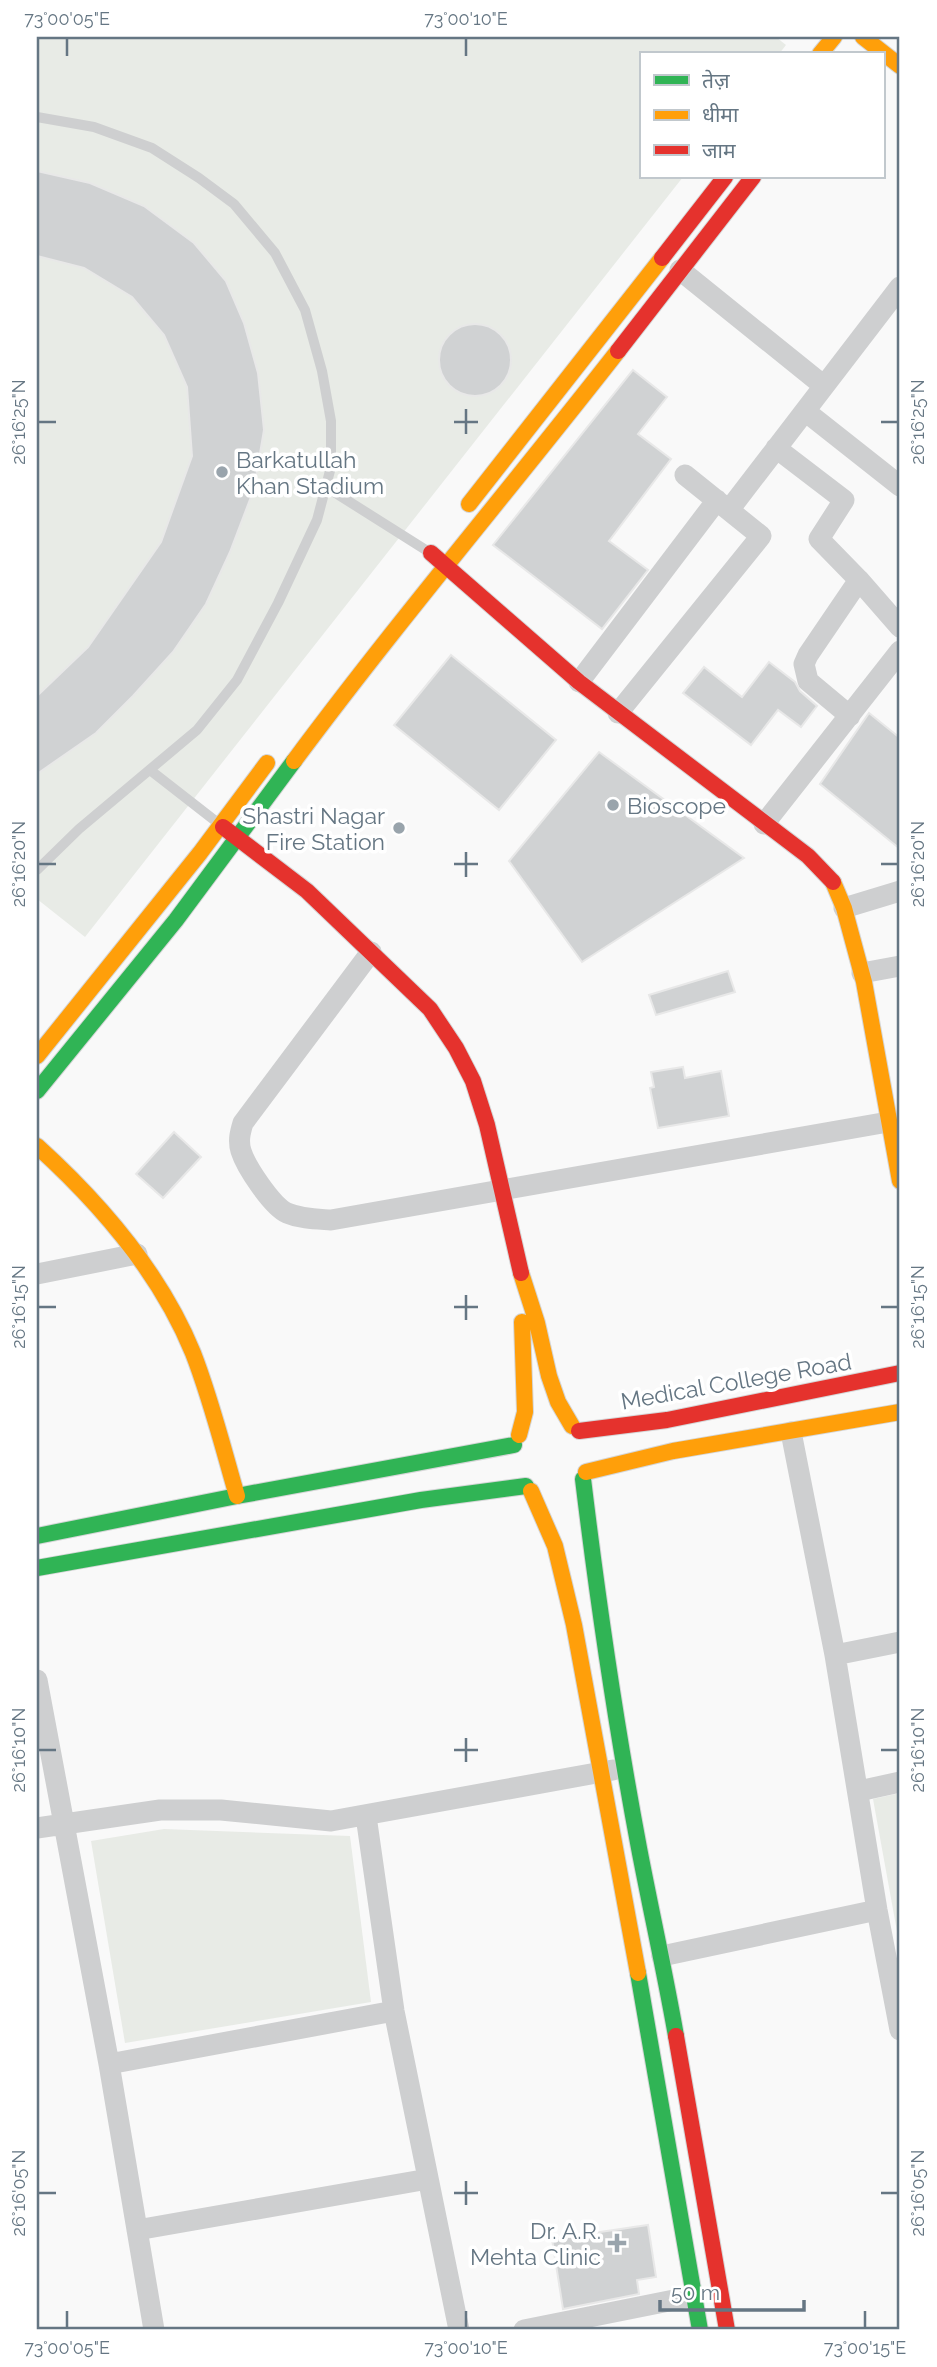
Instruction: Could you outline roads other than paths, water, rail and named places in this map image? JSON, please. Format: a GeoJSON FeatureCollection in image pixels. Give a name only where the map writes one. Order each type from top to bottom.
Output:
{"type":"FeatureCollection","features":[{"type":"Feature","properties":{"kind":"street"},"geometry":{"type":"LineString","coordinates":[[822,52],[834,37]]}},
{"type":"Feature","properties":{"kind":"street"},"geometry":{"type":"LineString","coordinates":[[857,40],[877,52]]}},
{"type":"Feature","properties":{"kind":"street"},"geometry":{"type":"LineString","coordinates":[[884,56],[900,66]]}},
{"type":"Feature","properties":{"kind":"street"},"geometry":{"type":"LineString","coordinates":[[456,521],[724,178]]}},
{"type":"Feature","properties":{"kind":"street"},"geometry":{"type":"LineString","coordinates":[[37,1091],[176,920],[446,564],[525,470],[752,178]]}},
{"type":"Feature","properties":{"kind":"street"},"geometry":{"type":"LineString","coordinates":[[680,271],[824,386]]}},
{"type":"Feature","properties":{"kind":"street"},"geometry":{"type":"LineString","coordinates":[[579,682],[723,505],[776,448],[824,386],[892,314],[900,287]]}},
{"type":"Feature","properties":{"kind":"street"},"geometry":{"type":"LineString","coordinates":[[805,411],[899,483]]}},
{"type":"Feature","properties":{"kind":"street"},"geometry":{"type":"LineString","coordinates":[[776,448],[844,500],[819,539],[900,627]]}},
{"type":"Feature","properties":{"kind":"street"},"geometry":{"type":"LineString","coordinates":[[618,713],[761,536],[685,475]]}},
{"type":"Feature","properties":{"kind":"street"},"geometry":{"type":"LineString","coordinates":[[431,553],[579,682],[808,856],[834,884],[844,908],[862,973],[900,1181]]}},
{"type":"Feature","properties":{"kind":"street"},"geometry":{"type":"LineString","coordinates":[[850,716],[808,681],[804,664],[859,580]]}},
{"type":"Feature","properties":{"kind":"street"},"geometry":{"type":"LineString","coordinates":[[764,824],[900,651]]}},
{"type":"Feature","properties":{"kind":"street"},"geometry":{"type":"LineString","coordinates":[[37,1056],[277,751]]}},
{"type":"Feature","properties":{"kind":"street"},"geometry":{"type":"LineString","coordinates":[[220,824],[307,891],[430,1009],[456,1048],[473,1081],[487,1125],[523,1280],[558,1402],[582,1438],[599,1615],[727,2330]]}},
{"type":"Feature","properties":{"kind":"street"},"geometry":{"type":"LineString","coordinates":[[844,908],[900,891]]}},
{"type":"Feature","properties":{"kind":"street"},"geometry":{"type":"LineString","coordinates":[[371,952],[243,1124],[239,1136],[245,1159],[274,1203],[285,1212],[309,1219],[331,1220],[888,1122]]}},
{"type":"Feature","properties":{"kind":"street"},"geometry":{"type":"LineString","coordinates":[[862,973],[900,966]]}},
{"type":"Feature","properties":{"kind":"street"},"geometry":{"type":"LineString","coordinates":[[37,1146],[55,1162],[137,1254],[185,1334],[237,1496]]}},
{"type":"Feature","properties":{"kind":"street"},"geometry":{"type":"LineString","coordinates":[[37,1274],[137,1254]]}},
{"type":"Feature","properties":{"kind":"street"},"geometry":{"type":"LineString","coordinates":[[523,1280],[525,1412],[512,1456],[555,1546],[574,1625],[701,2330]]}},
{"type":"Feature","properties":{"kind":"street","name":"Medical College Road"},"geometry":{"type":"LineString","coordinates":[[582,1438],[900,1373]]}},
{"type":"Feature","properties":{"kind":"street"},"geometry":{"type":"LineString","coordinates":[[566,1493],[585,1476],[673,1451],[900,1412]]}},
{"type":"Feature","properties":{"kind":"street"},"geometry":{"type":"LineString","coordinates":[[37,1536],[517,1440],[544,1420],[561,1421],[582,1438]]}},
{"type":"Feature","properties":{"kind":"street"},"geometry":{"type":"LineString","coordinates":[[791,1432],[835,1655],[877,1910],[900,2030]]}},
{"type":"Feature","properties":{"kind":"street"},"geometry":{"type":"LineString","coordinates":[[37,1568],[527,1483]]}},
{"type":"Feature","properties":{"kind":"street"},"geometry":{"type":"LineString","coordinates":[[835,1655],[900,1642]]}},
{"type":"Feature","properties":{"kind":"street"},"geometry":{"type":"LineString","coordinates":[[37,1680],[109,2064],[154,2330]]}},
{"type":"Feature","properties":{"kind":"street"},"geometry":{"type":"LineString","coordinates":[[37,1828],[160,1810],[220,1810],[331,1821],[625,1768]]}},
{"type":"Feature","properties":{"kind":"street"},"geometry":{"type":"LineString","coordinates":[[859,1791],[900,1782]]}},
{"type":"Feature","properties":{"kind":"street"},"geometry":{"type":"LineString","coordinates":[[366,1816],[394,2011],[459,2330]]}},
{"type":"Feature","properties":{"kind":"street"},"geometry":{"type":"LineString","coordinates":[[662,1956],[877,1910]]}},
{"type":"Feature","properties":{"kind":"street"},"geometry":{"type":"LineString","coordinates":[[109,2064],[394,2011]]}},
{"type":"Feature","properties":{"kind":"street"},"geometry":{"type":"LineString","coordinates":[[137,2230],[428,2179]]}},
{"type":"Feature","properties":{"kind":"street"},"geometry":{"type":"LineString","coordinates":[[524,2330],[694,2296]]}},
{"type":"Feature","properties":{"kind":"lane"},"geometry":{"type":"LineString","coordinates":[[37,117],[94,127],[152,148],[234,204],[275,253],[305,310],[322,371],[331,421],[331,467],[317,520],[278,603],[237,680],[197,730],[61,845],[37,870]]}},
{"type":"Feature","properties":{"kind":"lane"},"geometry":{"type":"LineString","coordinates":[[326,487],[431,553]]}},
{"type":"Feature","properties":{"kind":"lane"},"geometry":{"type":"LineString","coordinates":[[150,769],[220,824]]}},
{"type":"Feature","properties":{"kind":"place","name":"Barkatullah Khan Stadium"},"geometry":{"type":"Point","coordinates":[222,472]}},
{"type":"Feature","properties":{"kind":"place","name":"Bioscope"},"geometry":{"type":"Point","coordinates":[613,805]}},
{"type":"Feature","properties":{"kind":"place","name":"Shastri Nagar Fire Station"},"geometry":{"type":"Point","coordinates":[399,828]}},
{"type":"Feature","properties":{"kind":"place","name":"Dr. A.R. Mehta Clinic"},"geometry":{"type":"Point","coordinates":[617,2243]}}]}
